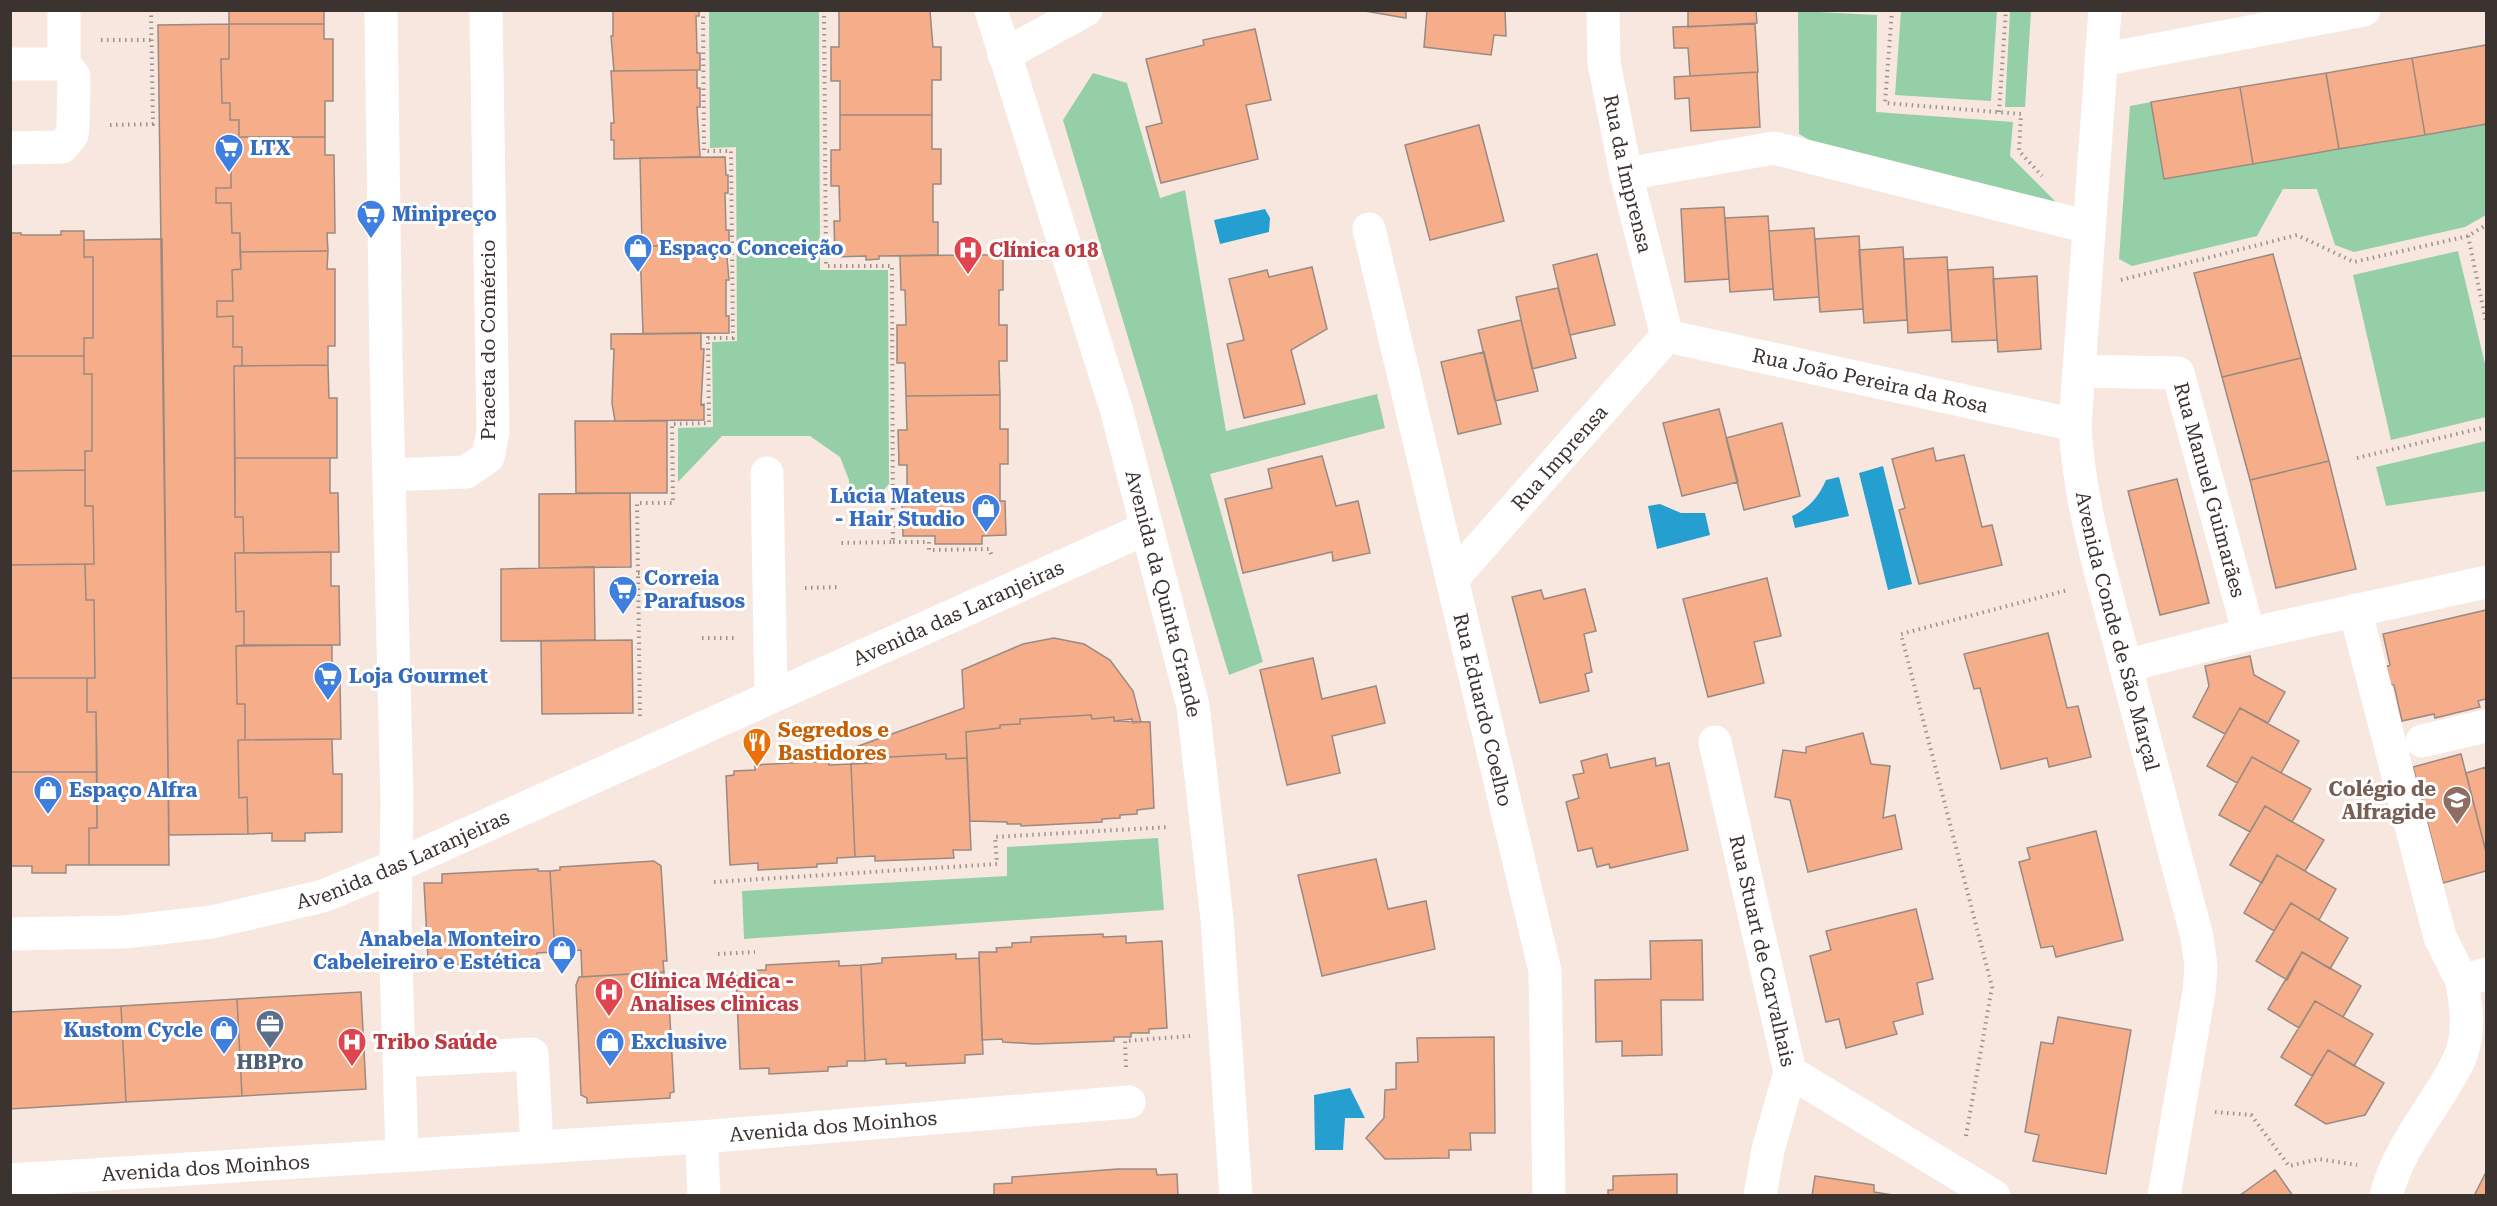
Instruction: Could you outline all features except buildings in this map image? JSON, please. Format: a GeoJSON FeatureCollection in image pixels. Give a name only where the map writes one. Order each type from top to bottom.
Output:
{"type":"FeatureCollection","features":[{"type":"Feature","properties":{"kind":"street"},"geometry":{"type":"LineString","coordinates":[[381,10],[389,475],[397,769],[395,930],[402,1155]]}},
{"type":"Feature","properties":{"kind":"street","name":"Praceta do Comércio"},"geometry":{"type":"LineString","coordinates":[[389,475],[466,472],[488,457],[493,432],[486,10]]}},
{"type":"Feature","properties":{"kind":"street","name":"Avenida da Quinta Grande"},"geometry":{"type":"LineString","coordinates":[[991,10],[1117,412],[1193,706],[1217,919],[1236,1196]]}},
{"type":"Feature","properties":{"kind":"street"},"geometry":{"type":"LineString","coordinates":[[1004,55],[1086,10]]}},
{"type":"Feature","properties":{"kind":"street","name":"Rua da Imprensa"},"geometry":{"type":"LineString","coordinates":[[1603,10],[1604,63],[1626,174],[1666,336]]}},
{"type":"Feature","properties":{"kind":"street","name":"Avenida Conde de São Marçal"},"geometry":{"type":"LineString","coordinates":[[2105,10],[2075,425],[2080,484],[2194,926],[2201,966],[2164,1196]]}},
{"type":"Feature","properties":{"kind":"street"},"geometry":{"type":"LineString","coordinates":[[2101,60],[2347,12]]}},
{"type":"Feature","properties":{"kind":"street"},"geometry":{"type":"LineString","coordinates":[[10,64],[64,38],[74,75],[72,135],[62,147],[10,148]]}},
{"type":"Feature","properties":{"kind":"street"},"geometry":{"type":"LineString","coordinates":[[1626,174],[1774,148],[2089,227]]}},
{"type":"Feature","properties":{"kind":"street","name":"Rua Eduardo Coelho"},"geometry":{"type":"LineString","coordinates":[[1369,229],[1545,971],[1549,1196]]}},
{"type":"Feature","properties":{"kind":"street","name":"Rua João Pereira da Rosa"},"geometry":{"type":"LineString","coordinates":[[1666,336],[2075,425]]}},
{"type":"Feature","properties":{"kind":"street","name":"Rua Imprensa"},"geometry":{"type":"LineString","coordinates":[[1452,579],[1666,336]]}},
{"type":"Feature","properties":{"kind":"street","name":"Rua Manuel Guimarães"},"geometry":{"type":"LineString","coordinates":[[2079,371],[2178,373],[2249,634]]}},
{"type":"Feature","properties":{"kind":"street"},"geometry":{"type":"LineString","coordinates":[[767,473],[771,697]]}},
{"type":"Feature","properties":{"kind":"street","name":"Avenida das Laranjeiras"},"geometry":{"type":"LineString","coordinates":[[10,934],[124,932],[212,922],[323,896],[396,866],[1146,528]]}},
{"type":"Feature","properties":{"kind":"street"},"geometry":{"type":"LineString","coordinates":[[2126,666],[2249,634],[2487,582]]}},
{"type":"Feature","properties":{"kind":"street"},"geometry":{"type":"LineString","coordinates":[[2355,610],[2440,937],[2475,977],[2464,1047],[2456,1067],[2404,1150],[2393,1171],[2386,1196]]}},
{"type":"Feature","properties":{"kind":"street"},"geometry":{"type":"LineString","coordinates":[[2422,741],[2487,726]]}},
{"type":"Feature","properties":{"kind":"street","name":"Rua Stuart de Carvalhais"},"geometry":{"type":"LineString","coordinates":[[1715,742],[1790,1072],[1768,1150],[1760,1196]]}},
{"type":"Feature","properties":{"kind":"street"},"geometry":{"type":"LineString","coordinates":[[400,1061],[532,1054],[537,1146]]}},
{"type":"Feature","properties":{"kind":"street"},"geometry":{"type":"LineString","coordinates":[[1790,1072],[1994,1196]]}},
{"type":"Feature","properties":{"kind":"street","name":"Avenida dos Moinhos"},"geometry":{"type":"LineString","coordinates":[[10,1180],[701,1137],[1129,1102]]}},
{"type":"Feature","properties":{"kind":"street"},"geometry":{"type":"LineString","coordinates":[[702,1150],[704,1196]]}},
{"type":"Feature","properties":{"kind":"path"},"geometry":{"type":"LineString","coordinates":[[73,126],[153,124],[151,10]]}},
{"type":"Feature","properties":{"kind":"path"},"geometry":{"type":"LineString","coordinates":[[640,719],[637,502],[673,502],[672,424],[709,423],[708,338],[733,338],[731,151],[704,152],[703,10]]}},
{"type":"Feature","properties":{"kind":"path"},"geometry":{"type":"LineString","coordinates":[[824,10],[826,266],[892,266],[893,542]]}},
{"type":"Feature","properties":{"kind":"path"},"geometry":{"type":"LineString","coordinates":[[1892,10],[1885,103],[2021,114],[2019,152],[2050,185]]}},
{"type":"Feature","properties":{"kind":"path"},"geometry":{"type":"LineString","coordinates":[[2000,112],[2006,10]]}},
{"type":"Feature","properties":{"kind":"path"},"geometry":{"type":"LineString","coordinates":[[64,38],[152,40]]}},
{"type":"Feature","properties":{"kind":"path"},"geometry":{"type":"LineString","coordinates":[[2085,289],[2297,234],[2354,262],[2468,236],[2487,225]]}},
{"type":"Feature","properties":{"kind":"path"},"geometry":{"type":"LineString","coordinates":[[2468,236],[2487,322]]}},
{"type":"Feature","properties":{"kind":"path"},"geometry":{"type":"LineString","coordinates":[[2357,458],[2487,427]]}},
{"type":"Feature","properties":{"kind":"path"},"geometry":{"type":"LineString","coordinates":[[839,543],[929,542],[929,550],[989,549],[1007,590]]}},
{"type":"Feature","properties":{"kind":"path"},"geometry":{"type":"LineString","coordinates":[[638,573],[701,573]]}},
{"type":"Feature","properties":{"kind":"path"},"geometry":{"type":"LineString","coordinates":[[1959,1175],[1992,987],[1901,634],[2103,580]]}},
{"type":"Feature","properties":{"kind":"path"},"geometry":{"type":"LineString","coordinates":[[714,882],[997,864],[995,837],[1206,825]]}},
{"type":"Feature","properties":{"kind":"path"},"geometry":{"type":"LineString","coordinates":[[717,954],[755,952]]}},
{"type":"Feature","properties":{"kind":"path"},"geometry":{"type":"LineString","coordinates":[[1125,1041],[1158,1038]]}},
{"type":"Feature","properties":{"kind":"path"},"geometry":{"type":"LineString","coordinates":[[2179,1110],[2251,1114],[2289,1166],[2319,1159]]}},
{"type":"Feature","properties":{"kind":"green space"},"geometry":{"type":"Polygon","coordinates":[[[709,11],[819,11],[820,270],[888,270],[889,484],[882,492],[849,492],[849,480],[840,457],[810,436],[722,436],[678,482],[678,428],[713,427],[712,342],[737,341],[736,147],[710,148],[709,11]]]}},
{"type":"Feature","properties":{"kind":"green space"},"geometry":{"type":"Polygon","coordinates":[[[1798,11],[1877,15],[1876,112],[2013,122],[2010,156],[2059,205],[1833,154],[1799,134],[1798,11]]]}},
{"type":"Feature","properties":{"kind":"green space"},"geometry":{"type":"Polygon","coordinates":[[[1901,11],[1997,11],[1991,101],[1895,95],[1901,11]]]}},
{"type":"Feature","properties":{"kind":"green space"},"geometry":{"type":"Polygon","coordinates":[[[2010,11],[2031,11],[2025,107],[2005,107],[2010,11]]]}},
{"type":"Feature","properties":{"kind":"green space"},"geometry":{"type":"Polygon","coordinates":[[[1093,73],[1127,83],[1160,198],[1185,190],[1226,431],[1377,394],[1385,428],[1210,474],[1263,662],[1229,675],[1063,120],[1093,73]]]}},
{"type":"Feature","properties":{"kind":"green space"},"geometry":{"type":"Polygon","coordinates":[[[2151,102],[2164,179],[2486,124],[2486,215],[2465,227],[2354,252],[2335,245],[2317,189],[2283,189],[2257,236],[2132,266],[2119,259],[2130,106],[2151,102]]]}},
{"type":"Feature","properties":{"kind":"green space"},"geometry":{"type":"Polygon","coordinates":[[[2458,251],[2486,368],[2486,417],[2391,440],[2353,275],[2458,251]]]}},
{"type":"Feature","properties":{"kind":"green space"},"geometry":{"type":"Polygon","coordinates":[[[2486,441],[2486,491],[2386,506],[2376,467],[2486,441]]]}},
{"type":"Feature","properties":{"kind":"green space"},"geometry":{"type":"Polygon","coordinates":[[[1158,838],[1164,910],[744,939],[742,891],[1007,876],[1007,847],[1158,838]]]}},
{"type":"Feature","properties":{"kind":"water"},"geometry":{"type":"Polygon","coordinates":[[[1265,209],[1270,218],[1269,232],[1220,244],[1214,220],[1265,209]]]}},
{"type":"Feature","properties":{"kind":"water"},"geometry":{"type":"Polygon","coordinates":[[[1883,466],[1912,584],[1888,590],[1859,473],[1883,466]]]}},
{"type":"Feature","properties":{"kind":"water"},"geometry":{"type":"Polygon","coordinates":[[[1839,477],[1849,516],[1795,528],[1792,516],[1812,502],[1826,480],[1839,477]]]}},
{"type":"Feature","properties":{"kind":"water"},"geometry":{"type":"Polygon","coordinates":[[[1660,504],[1681,513],[1705,513],[1710,535],[1657,549],[1648,506],[1660,504]]]}},
{"type":"Feature","properties":{"kind":"water"},"geometry":{"type":"Polygon","coordinates":[[[1350,1088],[1365,1118],[1345,1118],[1343,1150],[1315,1150],[1314,1095],[1350,1088]]]}},
{"type":"Feature","properties":{"kind":"place","name":"LTX"},"geometry":{"type":"Point","coordinates":[229,174]}},
{"type":"Feature","properties":{"kind":"place","name":"Minipreço"},"geometry":{"type":"Point","coordinates":[371,240]}},
{"type":"Feature","properties":{"kind":"place","name":"Espaço Conceição"},"geometry":{"type":"Point","coordinates":[638,274]}},
{"type":"Feature","properties":{"kind":"place","name":"Clínica 018"},"geometry":{"type":"Point","coordinates":[968,276]}},
{"type":"Feature","properties":{"kind":"place","name":"Lúcia Mateus - Hair Studio"},"geometry":{"type":"Point","coordinates":[986,534]}},
{"type":"Feature","properties":{"kind":"place","name":"Correia Parafusos"},"geometry":{"type":"Point","coordinates":[623,616]}},
{"type":"Feature","properties":{"kind":"place","name":"Loja Gourmet"},"geometry":{"type":"Point","coordinates":[328,702]}},
{"type":"Feature","properties":{"kind":"place","name":"Segredos e Bastidores"},"geometry":{"type":"Point","coordinates":[757,768]}},
{"type":"Feature","properties":{"kind":"place","name":"Espaço Alfra"},"geometry":{"type":"Point","coordinates":[48,816]}},
{"type":"Feature","properties":{"kind":"place","name":"Colégio de Alfragide"},"geometry":{"type":"Point","coordinates":[2457,826]}},
{"type":"Feature","properties":{"kind":"place","name":"Anabela Monteiro Cabeleireiro e Estética"},"geometry":{"type":"Point","coordinates":[562,976]}},
{"type":"Feature","properties":{"kind":"place","name":"Clínica Médica - Analises clinicas"},"geometry":{"type":"Point","coordinates":[609,1018]}},
{"type":"Feature","properties":{"kind":"place","name":"HBPro"},"geometry":{"type":"Point","coordinates":[270,1050]}},
{"type":"Feature","properties":{"kind":"place","name":"Kustom Cycle"},"geometry":{"type":"Point","coordinates":[224,1056]}},
{"type":"Feature","properties":{"kind":"place","name":"Tribo Saúde"},"geometry":{"type":"Point","coordinates":[352,1068]}},
{"type":"Feature","properties":{"kind":"place","name":"Exclusive"},"geometry":{"type":"Point","coordinates":[610,1068]}}]}
